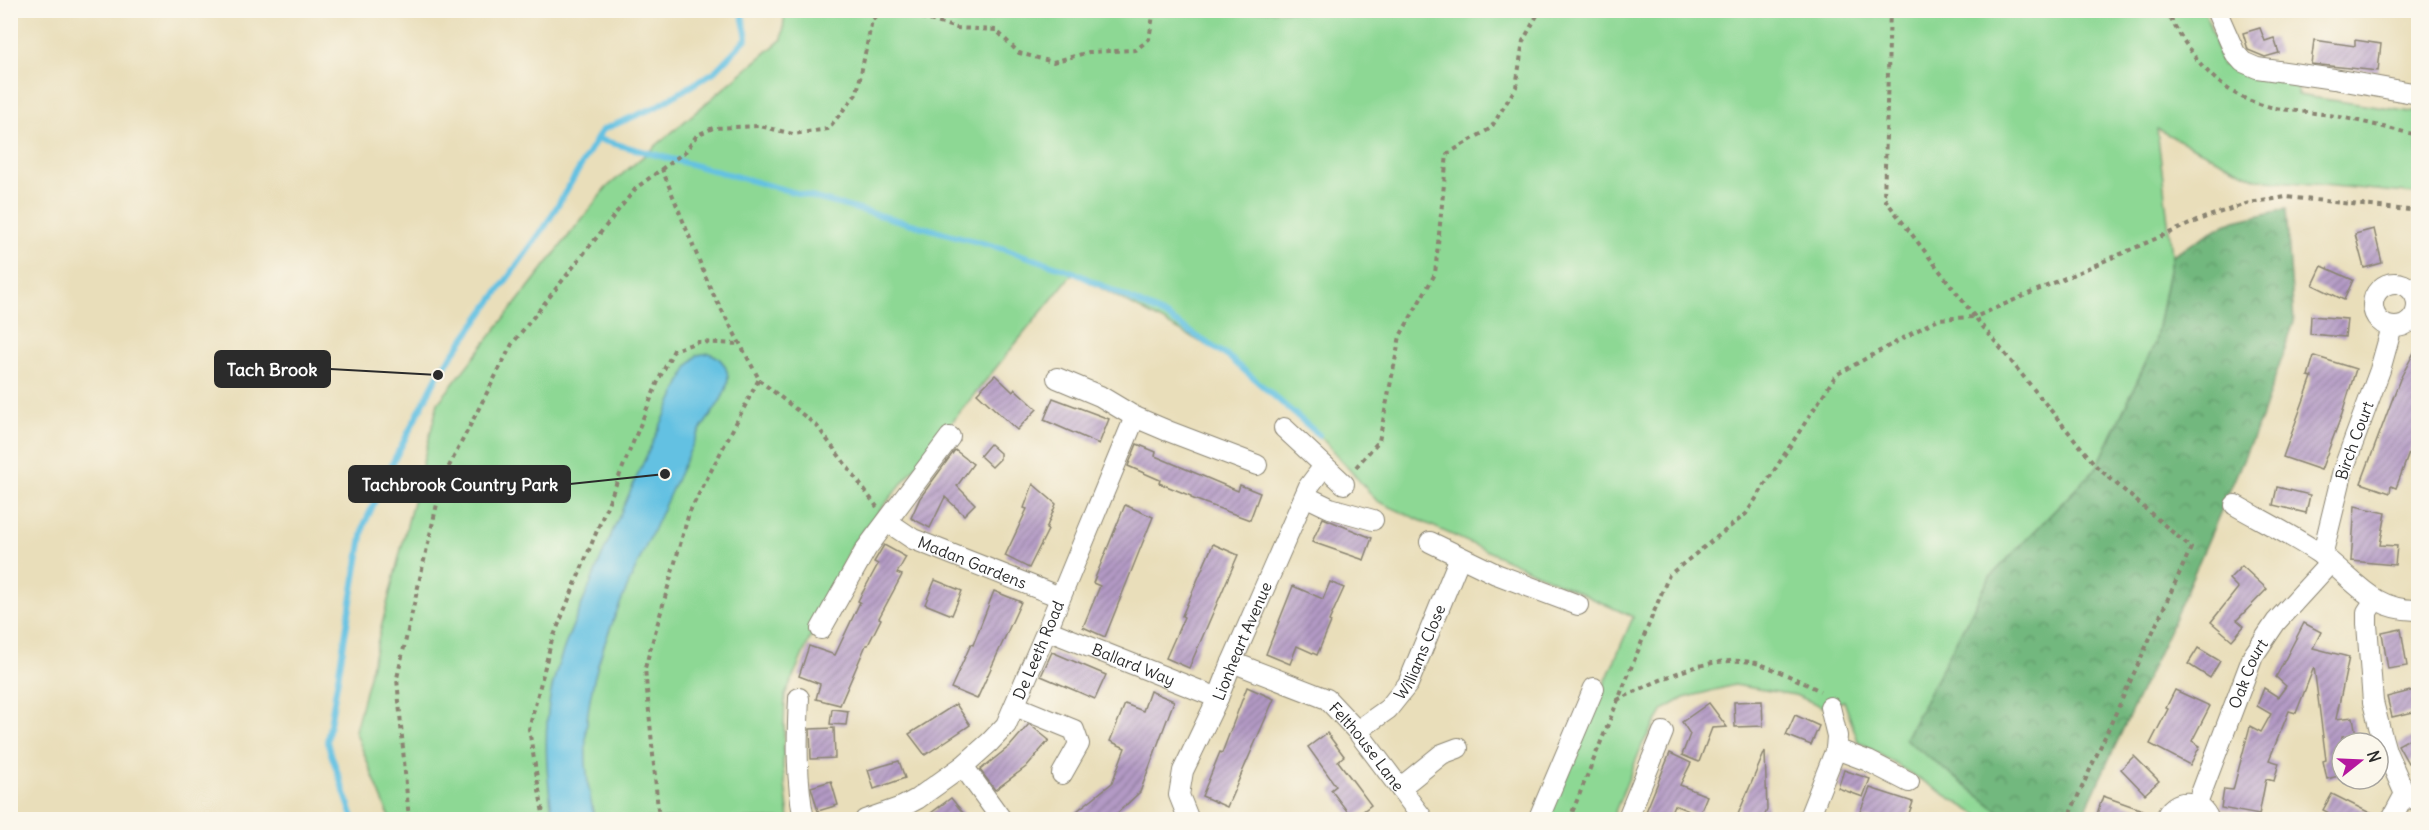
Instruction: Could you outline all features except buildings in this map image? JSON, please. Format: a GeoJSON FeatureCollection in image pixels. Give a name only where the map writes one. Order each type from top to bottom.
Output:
{"type":"FeatureCollection","features":[{"type":"Feature","properties":{"kind":"street"},"geometry":{"type":"LineString","coordinates":[[2216,10],[2235,53],[2243,62],[2257,68],[2418,94]]}},
{"type":"Feature","properties":{"kind":"street","name":"Birch Court"},"geometry":{"type":"LineString","coordinates":[[2326,560],[2343,470],[2380,370],[2392,327]]}},
{"type":"Feature","properties":{"kind":"street"},"geometry":{"type":"LineString","coordinates":[[1057,378],[1100,396],[1135,417],[1257,465]]}},
{"type":"Feature","properties":{"kind":"street","name":"De Leeth Road"},"geometry":{"type":"LineString","coordinates":[[865,819],[902,807],[917,799],[963,766],[1006,724],[1135,417]]}},
{"type":"Feature","properties":{"kind":"street"},"geometry":{"type":"LineString","coordinates":[[1284,428],[1344,484]]}},
{"type":"Feature","properties":{"kind":"street"},"geometry":{"type":"LineString","coordinates":[[821,629],[866,549],[950,437]]}},
{"type":"Feature","properties":{"kind":"street","name":"Lionheart Avenue"},"geometry":{"type":"LineString","coordinates":[[1189,819],[1182,807],[1179,783],[1183,771],[1218,698],[1309,486],[1324,466]]}},
{"type":"Feature","properties":{"kind":"street"},"geometry":{"type":"LineString","coordinates":[[1305,496],[1330,508],[1373,520]]}},
{"type":"Feature","properties":{"kind":"street"},"geometry":{"type":"LineString","coordinates":[[2235,505],[2326,560],[2375,600],[2407,610],[2418,610]]}},
{"type":"Feature","properties":{"kind":"street","name":"Madan Gardens"},"geometry":{"type":"LineString","coordinates":[[888,522],[913,539],[1060,597]]}},
{"type":"Feature","properties":{"kind":"street"},"geometry":{"type":"LineString","coordinates":[[1430,543],[1496,574],[1578,605]]}},
{"type":"Feature","properties":{"kind":"street","name":"Williams Close"},"geometry":{"type":"LineString","coordinates":[[1357,731],[1388,709],[1408,684],[1460,557]]}},
{"type":"Feature","properties":{"kind":"street","name":"Oak Court"},"geometry":{"type":"LineString","coordinates":[[2197,804],[2253,656],[2276,622],[2326,560]]}},
{"type":"Feature","properties":{"kind":"street"},"geometry":{"type":"LineString","coordinates":[[2375,600],[2367,612],[2373,702],[2386,751],[2412,798],[2391,819]]}},
{"type":"Feature","properties":{"kind":"street","name":"Ballard Way"},"geometry":{"type":"LineString","coordinates":[[1047,630],[1218,698]]}},
{"type":"Feature","properties":{"kind":"street","name":"Felthouse Lane"},"geometry":{"type":"LineString","coordinates":[[1232,662],[1327,699],[1357,731],[1424,819]]}},
{"type":"Feature","properties":{"kind":"street"},"geometry":{"type":"LineString","coordinates":[[1538,819],[1594,688]]}},
{"type":"Feature","properties":{"kind":"street"},"geometry":{"type":"LineString","coordinates":[[799,698],[796,745],[799,791],[804,819]]}},
{"type":"Feature","properties":{"kind":"street"},"geometry":{"type":"LineString","coordinates":[[1015,706],[1074,730],[1079,744],[1062,774]]}},
{"type":"Feature","properties":{"kind":"street"},"geometry":{"type":"LineString","coordinates":[[1808,819],[1836,749],[1837,736],[1830,707]]}},
{"type":"Feature","properties":{"kind":"street"},"geometry":{"type":"LineString","coordinates":[[1627,819],[1663,732]]}},
{"type":"Feature","properties":{"kind":"street"},"geometry":{"type":"LineString","coordinates":[[1400,788],[1442,754],[1458,748]]}},
{"type":"Feature","properties":{"kind":"street"},"geometry":{"type":"LineString","coordinates":[[1836,749],[1868,761],[1909,782]]}},
{"type":"Feature","properties":{"kind":"street"},"geometry":{"type":"LineString","coordinates":[[963,766],[1002,819]]}},
{"type":"Feature","properties":{"kind":"street"},"geometry":{"type":"LineString","coordinates":[[2165,819],[2171,808],[2188,801],[2197,804],[2209,819]]}},
{"type":"Feature","properties":{"kind":"path"},"geometry":{"type":"LineString","coordinates":[[409,819],[397,678],[443,478],[512,344],[636,188],[686,151],[697,135],[713,128],[760,126],[793,134],[828,129],[857,93],[872,20],[885,10]]}},
{"type":"Feature","properties":{"kind":"path"},"geometry":{"type":"LineString","coordinates":[[895,10],[957,28],[996,30],[1019,53],[1053,62],[1089,52],[1136,50],[1149,39],[1154,10]]}},
{"type":"Feature","properties":{"kind":"path"},"geometry":{"type":"LineString","coordinates":[[1356,467],[1379,441],[1400,336],[1435,274],[1447,154],[1491,128],[1516,87],[1523,40],[1540,10]]}},
{"type":"Feature","properties":{"kind":"path"},"geometry":{"type":"LineString","coordinates":[[1890,10],[1884,198],[1975,316],[2097,467],[2192,548],[2067,819]]}},
{"type":"Feature","properties":{"kind":"path"},"geometry":{"type":"LineString","coordinates":[[2166,10],[2183,42],[2204,69],[2230,92],[2257,103],[2358,120],[2418,135]]}},
{"type":"Feature","properties":{"kind":"path"},"geometry":{"type":"LineString","coordinates":[[662,169],[711,290],[759,380],[817,426],[888,522]]}},
{"type":"Feature","properties":{"kind":"path"},"geometry":{"type":"LineString","coordinates":[[1569,819],[1669,575],[1746,514],[1836,375],[1938,319],[1975,316],[2206,217],[2249,203],[2286,197],[2418,211]]}},
{"type":"Feature","properties":{"kind":"path"},"geometry":{"type":"LineString","coordinates":[[544,819],[529,729],[551,644],[659,379],[674,350],[698,342],[740,344]]}},
{"type":"Feature","properties":{"kind":"path"},"geometry":{"type":"LineString","coordinates":[[659,819],[645,668],[689,513],[759,380]]}},
{"type":"Feature","properties":{"kind":"path"},"geometry":{"type":"LineString","coordinates":[[1617,700],[1685,669],[1718,662],[1754,662],[1820,691],[1830,707]]}},
{"type":"Feature","properties":{"kind":"green space"},"geometry":{"type":"Polygon","coordinates":[[[785,11],[2205,11],[2222,65],[2298,79],[2297,95],[2418,113],[2418,194],[2257,179],[2157,129],[2172,255],[2155,343],[2097,467],[1990,577],[1905,739],[2009,819],[1984,819],[1858,741],[1844,701],[1823,707],[1795,695],[1734,685],[1684,698],[1663,710],[1643,743],[1612,819],[1547,819],[1633,617],[1377,501],[1319,435],[1225,355],[1073,273],[851,546],[785,695],[783,767],[789,819],[390,819],[355,731],[438,403],[606,188],[782,39],[785,11]]]}},
{"type":"Feature","properties":{"kind":"green space"},"geometry":{"type":"Polygon","coordinates":[[[2286,209],[2294,322],[2261,418],[2169,631],[2081,819],[2009,819],[1905,739],[1990,577],[2097,467],[2155,343],[2172,255],[2227,223],[2286,209]]]}},
{"type":"Feature","properties":{"kind":"water"},"geometry":{"type":"Polygon","coordinates":[[[709,353],[723,362],[728,377],[726,389],[695,440],[630,582],[616,614],[594,679],[588,712],[586,746],[588,782],[595,819],[553,819],[546,743],[550,697],[561,656],[636,477],[688,366],[697,355],[709,353]]]}},
{"type":"Feature","properties":{"kind":"waterway"},"geometry":{"type":"LineString","coordinates":[[354,820],[327,742],[364,525],[393,462],[438,375],[546,225],[602,130],[656,107],[714,72],[747,38],[741,10]]}},
{"type":"Feature","properties":{"kind":"waterway"},"geometry":{"type":"LineString","coordinates":[[597,139],[1004,249],[1073,272],[1166,316],[1230,358],[1319,435]]}},
{"type":"Feature","properties":{"kind":"place","name":"Tach Brook"},"geometry":{"type":"Point","coordinates":[438,375]}},
{"type":"Feature","properties":{"kind":"place","name":"Tachbrook Country Park"},"geometry":{"type":"Point","coordinates":[665,474]}}]}
